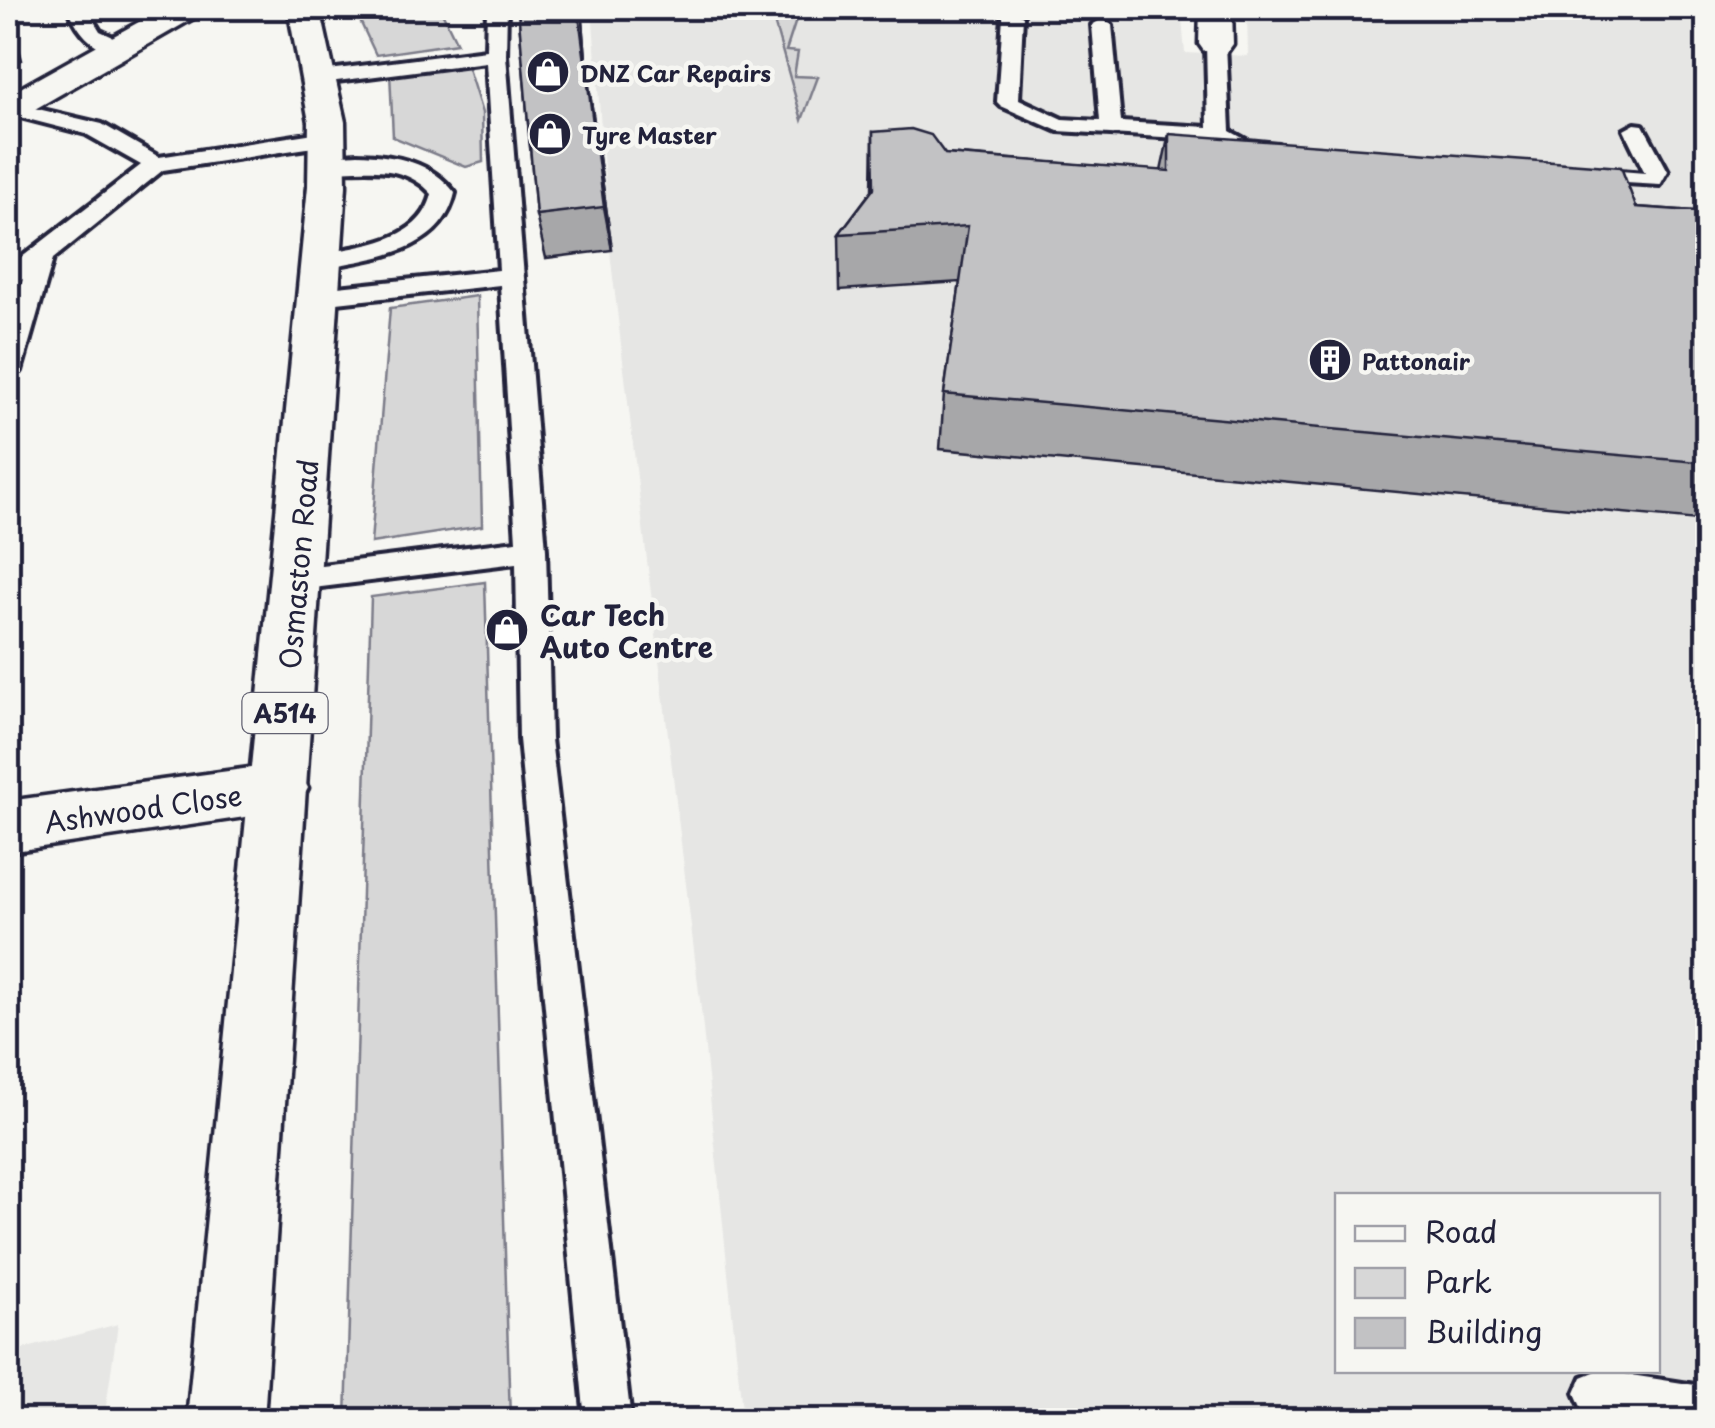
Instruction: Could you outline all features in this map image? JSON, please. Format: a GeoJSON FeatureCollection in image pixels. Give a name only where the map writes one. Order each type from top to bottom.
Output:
{"type":"FeatureCollection","features":[{"type":"Feature","properties":{"kind":"main road"},"geometry":{"type":"LineString","coordinates":[[9,108],[186,8]]}},
{"type":"Feature","properties":{"kind":"main road","name":"Osmaston Road"},"geometry":{"type":"LineString","coordinates":[[225,1420],[320,279],[327,150],[321,78],[304,8]]}},
{"type":"Feature","properties":{"kind":"main road"},"geometry":{"type":"LineString","coordinates":[[1216,8],[1216,44]]}},
{"type":"Feature","properties":{"kind":"main road","name":"Ashwood Close"},"geometry":{"type":"LineString","coordinates":[[8,827],[279,788]]}},
{"type":"Feature","properties":{"kind":"lane"},"geometry":{"type":"LineString","coordinates":[[77,8],[92,35],[117,46]]}},
{"type":"Feature","properties":{"kind":"lane"},"geometry":{"type":"LineString","coordinates":[[497,8],[496,55],[531,550],[534,739],[608,1420]]}},
{"type":"Feature","properties":{"kind":"lane"},"geometry":{"type":"LineString","coordinates":[[1013,16],[1008,102],[1058,125],[1219,134],[1243,147],[1302,152]]}},
{"type":"Feature","properties":{"kind":"lane"},"geometry":{"type":"LineString","coordinates":[[1102,25],[1111,128]]}},
{"type":"Feature","properties":{"kind":"lane"},"geometry":{"type":"LineString","coordinates":[[1216,44],[1219,134]]}},
{"type":"Feature","properties":{"kind":"lane"},"geometry":{"type":"LineString","coordinates":[[321,78],[496,55]]}},
{"type":"Feature","properties":{"kind":"lane"},"geometry":{"type":"LineString","coordinates":[[9,108],[94,129],[156,164],[327,150],[385,162],[431,179],[444,193],[437,218],[417,234],[320,279]]}},
{"type":"Feature","properties":{"kind":"lane"},"geometry":{"type":"LineString","coordinates":[[1555,172],[1652,180],[1657,171],[1635,130]]}},
{"type":"Feature","properties":{"kind":"lane"},"geometry":{"type":"LineString","coordinates":[[8,278],[42,256],[156,164]]}},
{"type":"Feature","properties":{"kind":"lane"},"geometry":{"type":"LineString","coordinates":[[8,371],[42,256]]}},
{"type":"Feature","properties":{"kind":"lane"},"geometry":{"type":"LineString","coordinates":[[320,279],[514,276]]}},
{"type":"Feature","properties":{"kind":"lane"},"geometry":{"type":"LineString","coordinates":[[296,580],[531,550]]}},
{"type":"Feature","properties":{"kind":"lane"},"geometry":{"type":"LineString","coordinates":[[1598,1393],[1708,1410]]}},
{"type":"Feature","properties":{"kind":"shaded area"},"geometry":{"type":"Polygon","coordinates":[[[592,8],[1181,8],[1185,53],[1248,56],[1247,10],[1252,8],[1707,8],[1707,1420],[743,1420],[701,1009],[611,261],[592,8]]]}},
{"type":"Feature","properties":{"kind":"shaded area"},"geometry":{"type":"Polygon","coordinates":[[[118,1324],[104,1420],[8,1420],[8,1353],[118,1324]]]}},
{"type":"Feature","properties":{"kind":"green space"},"geometry":{"type":"Polygon","coordinates":[[[354,8],[440,8],[457,43],[376,55],[354,8]]]}},
{"type":"Feature","properties":{"kind":"green space"},"geometry":{"type":"Polygon","coordinates":[[[770,8],[800,8],[786,51],[798,52],[794,76],[818,77],[802,120],[770,8]]]}},
{"type":"Feature","properties":{"kind":"green space"},"geometry":{"type":"Polygon","coordinates":[[[466,62],[482,113],[483,162],[466,167],[393,137],[390,72],[466,62]]]}},
{"type":"Feature","properties":{"kind":"green space"},"geometry":{"type":"Polygon","coordinates":[[[477,296],[482,526],[371,543],[390,308],[477,296]]]}},
{"type":"Feature","properties":{"kind":"green space"},"geometry":{"type":"Polygon","coordinates":[[[485,582],[510,1420],[346,1420],[371,597],[485,582]]]}},
{"type":"Feature","properties":{"kind":"building"},"geometry":{"type":"Polygon","coordinates":[[[518,8],[578,8],[604,207],[536,215],[518,8]]]}},
{"type":"Feature","properties":{"kind":"building","name":"Pattonair"},"geometry":{"type":"Polygon","coordinates":[[[911,129],[931,135],[945,154],[1169,171],[1169,134],[1621,167],[1636,207],[1708,212],[1708,463],[944,394],[968,226],[839,234],[874,188],[873,132],[911,129]]]}},
{"type":"Feature","properties":{"kind":"place","name":"DNZ Car Repairs"},"geometry":{"type":"Point","coordinates":[548,72]}},
{"type":"Feature","properties":{"kind":"place","name":"Tyre Master"},"geometry":{"type":"Point","coordinates":[550,134]}},
{"type":"Feature","properties":{"kind":"place","name":"Pattonair"},"geometry":{"type":"Point","coordinates":[1330,360]}},
{"type":"Feature","properties":{"kind":"place","name":"Car Tech Auto Centre"},"geometry":{"type":"Point","coordinates":[507,630]}}]}
